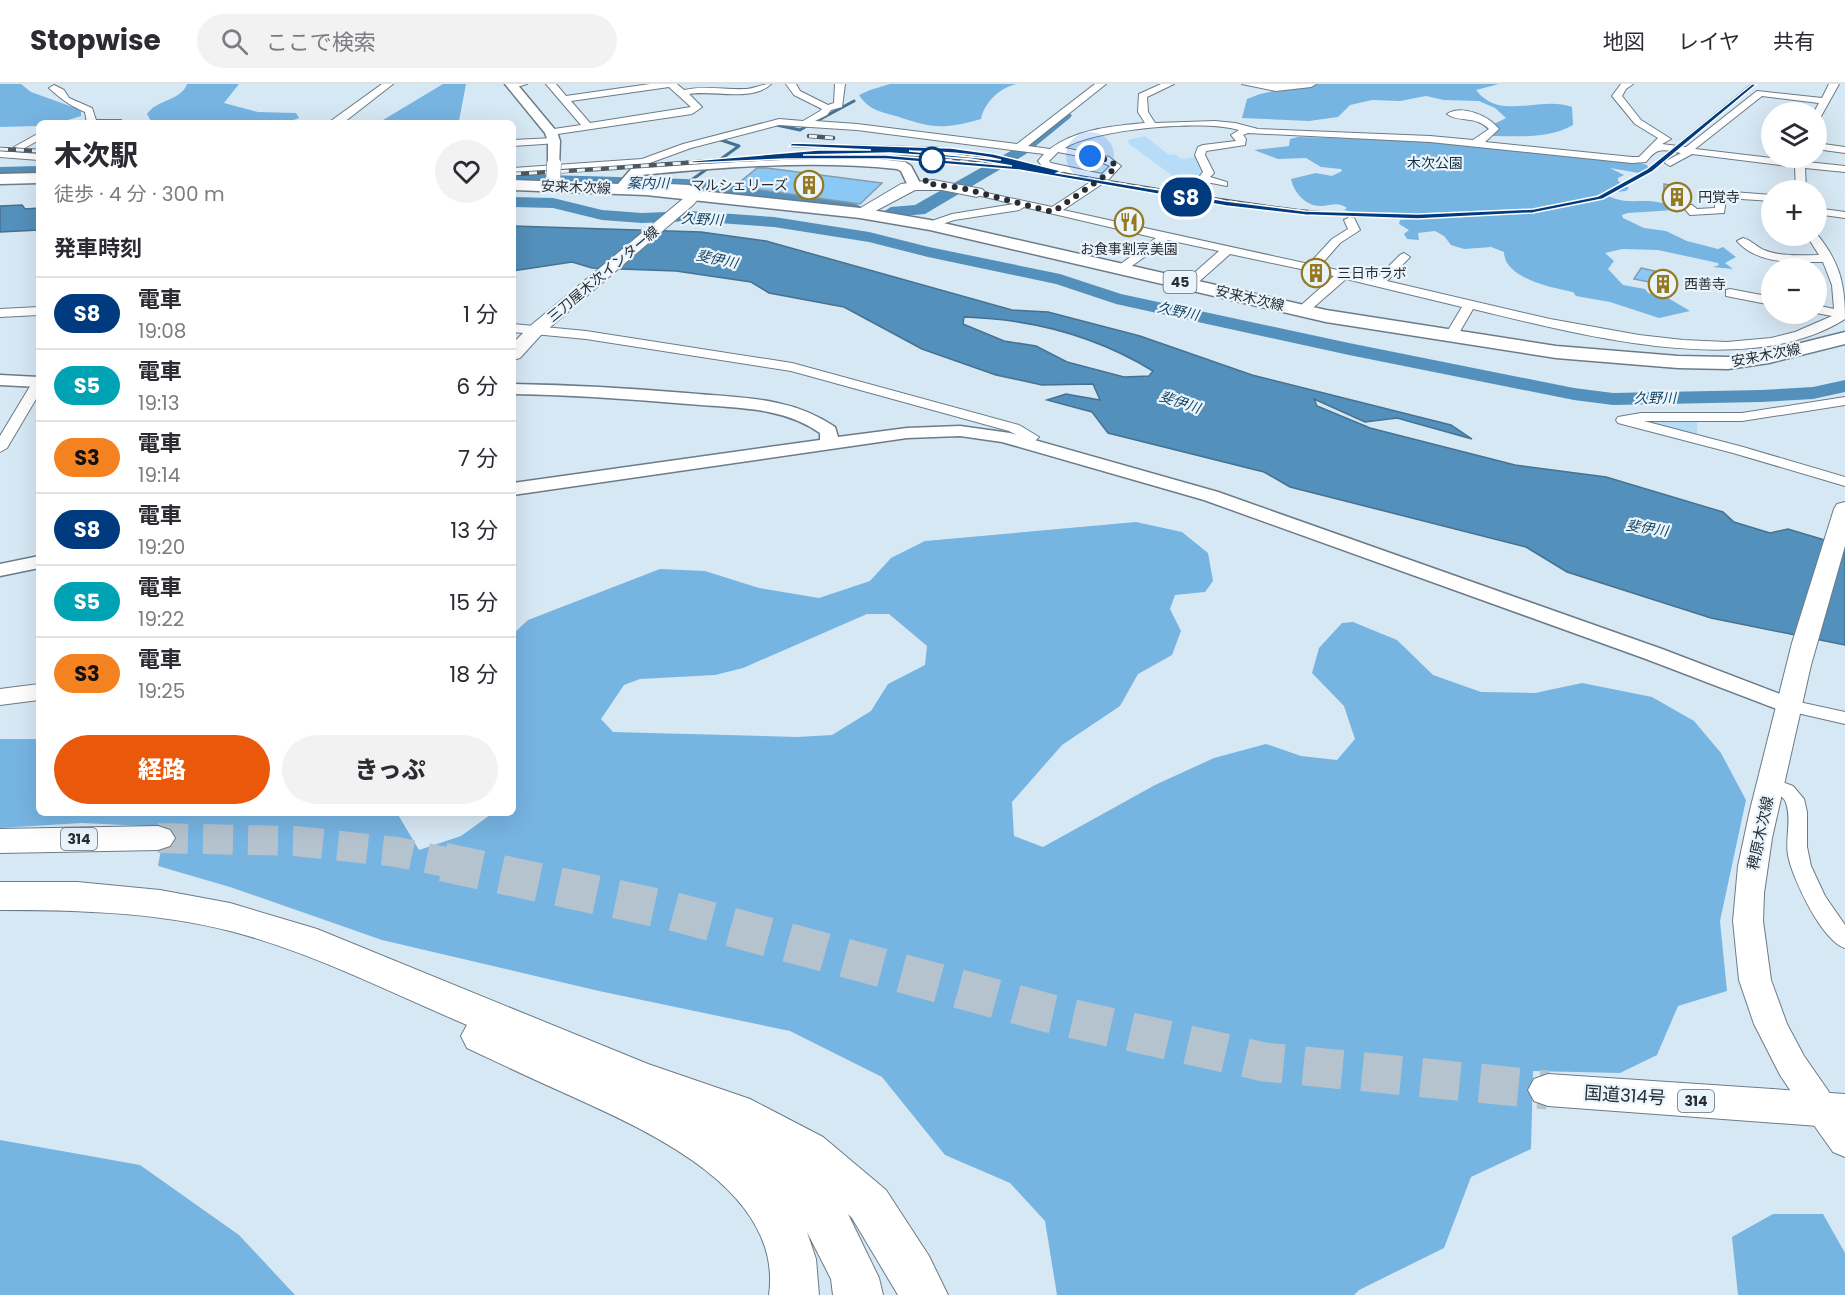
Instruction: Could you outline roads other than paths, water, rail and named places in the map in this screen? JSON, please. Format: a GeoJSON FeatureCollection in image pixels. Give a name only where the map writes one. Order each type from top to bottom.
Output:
{"type":"FeatureCollection","features":[{"type":"Feature","properties":{"kind":"highway","name":"314"},"geometry":{"type":"LineString","coordinates":[[0,841],[158,838]]}},
{"type":"Feature","properties":{"kind":"highway"},"geometry":{"type":"LineString","coordinates":[[0,896],[77,896],[160,904],[230,917],[303,939],[633,1076],[734,1112],[807,1151],[869,1204],[912,1271],[923,1295]]}},
{"type":"Feature","properties":{"kind":"highway"},"geometry":{"type":"LineString","coordinates":[[0,907],[67,905],[153,915],[224,929],[297,953],[656,1116],[741,1172],[773,1207],[789,1240],[796,1282],[794,1295]]}},
{"type":"Feature","properties":{"kind":"highway","name":"国道314号"},"geometry":{"type":"LineString","coordinates":[[1548,1090],[1834,1111]]}},
{"type":"Feature","properties":{"kind":"highway"},"geometry":{"type":"LineString","coordinates":[[656,1116],[710,1129],[750,1150],[802,1188],[827,1221],[855,1278],[858,1295]]}},
{"type":"Feature","properties":{"kind":"highway"},"geometry":{"type":"LineString","coordinates":[[807,1151],[848,1215],[873,1271],[879,1295]]}},
{"type":"Feature","properties":{"kind":"main road"},"geometry":{"type":"LineString","coordinates":[[0,179],[36,178]]}},
{"type":"Feature","properties":{"kind":"main road"},"geometry":{"type":"LineString","coordinates":[[860,213],[906,187],[925,183],[977,192]]}},
{"type":"Feature","properties":{"kind":"main road","name":"安来木次線"},"geometry":{"type":"LineString","coordinates":[[516,185],[558,185],[860,213],[930,225],[1303,310],[1450,337],[1556,352],[1678,362],[1749,361],[1845,338]]}},
{"type":"Feature","properties":{"kind":"main road","name":"三刀屋木次インター線"},"geometry":{"type":"LineString","coordinates":[[516,351],[538,328],[692,197]]}},
{"type":"Feature","properties":{"kind":"main road","name":"稗原木次線"},"geometry":{"type":"LineString","coordinates":[[1845,509],[1791,696],[1749,885],[1746,915],[1748,944],[1756,982],[1766,1012],[1788,1060],[1834,1111],[1845,1142]]}},
{"type":"Feature","properties":{"kind":"main road"},"geometry":{"type":"LineString","coordinates":[[0,697],[36,692]]}},
{"type":"Feature","properties":{"kind":"street"},"geometry":{"type":"LineString","coordinates":[[340,120],[388,84]]}},
{"type":"Feature","properties":{"kind":"street"},"geometry":{"type":"LineString","coordinates":[[516,84],[552,137],[558,185],[790,161],[870,161],[900,165],[906,169],[914,185]]}},
{"type":"Feature","properties":{"kind":"street"},"geometry":{"type":"LineString","coordinates":[[551,84],[588,127]]}},
{"type":"Feature","properties":{"kind":"street"},"geometry":{"type":"LineString","coordinates":[[516,142],[552,137],[643,115],[692,111],[697,107],[671,84],[621,95],[564,99]]}},
{"type":"Feature","properties":{"kind":"street"},"geometry":{"type":"LineString","coordinates":[[681,93],[712,88],[753,90],[766,84]]}},
{"type":"Feature","properties":{"kind":"street"},"geometry":{"type":"LineString","coordinates":[[791,84],[797,93],[827,108],[839,105],[840,84]]}},
{"type":"Feature","properties":{"kind":"street"},"geometry":{"type":"LineString","coordinates":[[1054,128],[1101,84]]}},
{"type":"Feature","properties":{"kind":"street"},"geometry":{"type":"LineString","coordinates":[[1152,126],[1143,111],[1142,96],[1169,84]]}},
{"type":"Feature","properties":{"kind":"street"},"geometry":{"type":"LineString","coordinates":[[1248,84],[1266,88],[1311,84]]}},
{"type":"Feature","properties":{"kind":"street"},"geometry":{"type":"LineString","coordinates":[[1628,84],[1622,87],[1617,96],[1638,122],[1666,139],[1658,142],[1657,147]]}},
{"type":"Feature","properties":{"kind":"street"},"geometry":{"type":"LineString","coordinates":[[1670,163],[1689,151],[1692,144],[1707,136],[1760,93],[1824,100],[1834,84]]}},
{"type":"Feature","properties":{"kind":"street"},"geometry":{"type":"LineString","coordinates":[[54,88],[61,92],[68,101],[89,110],[91,120]]}},
{"type":"Feature","properties":{"kind":"street"},"geometry":{"type":"LineString","coordinates":[[807,123],[824,113],[827,108]]}},
{"type":"Feature","properties":{"kind":"street"},"geometry":{"type":"LineString","coordinates":[[1023,148],[1083,109]]}},
{"type":"Feature","properties":{"kind":"street"},"geometry":{"type":"LineString","coordinates":[[1452,114],[1474,116],[1489,122],[1493,130],[1476,143]]}},
{"type":"Feature","properties":{"kind":"street"},"geometry":{"type":"LineString","coordinates":[[632,176],[687,146],[769,123],[807,123],[1054,151],[1114,163],[1116,169],[1053,212]]}},
{"type":"Feature","properties":{"kind":"street"},"geometry":{"type":"LineString","coordinates":[[1104,178],[1044,164],[1044,160],[1072,140],[1113,130],[1152,126],[1230,125],[1258,132],[1430,139],[1632,160],[1642,160],[1651,149],[1657,147],[1761,158]]}},
{"type":"Feature","properties":{"kind":"street"},"geometry":{"type":"LineString","coordinates":[[1054,128],[1072,140]]}},
{"type":"Feature","properties":{"kind":"street"},"geometry":{"type":"LineString","coordinates":[[1223,184],[1205,179],[1209,169],[1200,159],[1202,149],[1241,143],[1241,139],[1236,135],[1246,130]]}},
{"type":"Feature","properties":{"kind":"street"},"geometry":{"type":"LineString","coordinates":[[19,147],[36,138]]}},
{"type":"Feature","properties":{"kind":"street"},"geometry":{"type":"LineString","coordinates":[[0,146],[36,148]]}},
{"type":"Feature","properties":{"kind":"street"},"geometry":{"type":"LineString","coordinates":[[1827,148],[1845,150]]}},
{"type":"Feature","properties":{"kind":"street"},"geometry":{"type":"LineString","coordinates":[[0,154],[36,157]]}},
{"type":"Feature","properties":{"kind":"street"},"geometry":{"type":"LineString","coordinates":[[1827,154],[1845,156]]}},
{"type":"Feature","properties":{"kind":"street"},"geometry":{"type":"LineString","coordinates":[[516,171],[613,165],[632,161],[632,176]]}},
{"type":"Feature","properties":{"kind":"street"},"geometry":{"type":"LineString","coordinates":[[1827,166],[1845,169]]}},
{"type":"Feature","properties":{"kind":"street"},"geometry":{"type":"LineString","coordinates":[[632,176],[695,190],[692,197]]}},
{"type":"Feature","properties":{"kind":"street"},"geometry":{"type":"LineString","coordinates":[[977,192],[1053,212],[1470,304],[1668,343],[1728,346],[1773,342],[1796,337],[1842,317]]}},
{"type":"Feature","properties":{"kind":"street"},"geometry":{"type":"LineString","coordinates":[[1706,193],[1761,197]]}},
{"type":"Feature","properties":{"kind":"street"},"geometry":{"type":"LineString","coordinates":[[1688,207],[1694,213],[1720,211],[1720,193]]}},
{"type":"Feature","properties":{"kind":"street"},"geometry":{"type":"LineString","coordinates":[[930,225],[952,217],[1025,205]]}},
{"type":"Feature","properties":{"kind":"street"},"geometry":{"type":"LineString","coordinates":[[1827,213],[1845,215]]}},
{"type":"Feature","properties":{"kind":"street"},"geometry":{"type":"LineString","coordinates":[[1312,268],[1338,240],[1352,233],[1354,228],[1350,220]]}},
{"type":"Feature","properties":{"kind":"street"},"geometry":{"type":"LineString","coordinates":[[1122,269],[1166,236]]}},
{"type":"Feature","properties":{"kind":"street"},"geometry":{"type":"LineString","coordinates":[[1743,241],[1752,249],[1770,255],[1829,259]]}},
{"type":"Feature","properties":{"kind":"street"},"geometry":{"type":"LineString","coordinates":[[1821,246],[1840,280],[1842,317]]}},
{"type":"Feature","properties":{"kind":"street"},"geometry":{"type":"LineString","coordinates":[[1189,284],[1228,249]]}},
{"type":"Feature","properties":{"kind":"street"},"geometry":{"type":"LineString","coordinates":[[1378,283],[1404,257]]}},
{"type":"Feature","properties":{"kind":"street"},"geometry":{"type":"LineString","coordinates":[[1303,310],[1343,275]]}},
{"type":"Feature","properties":{"kind":"street"},"geometry":{"type":"LineString","coordinates":[[1730,293],[1761,299]]}},
{"type":"Feature","properties":{"kind":"street"},"geometry":{"type":"LineString","coordinates":[[1450,337],[1470,304]]}},
{"type":"Feature","properties":{"kind":"street"},"geometry":{"type":"LineString","coordinates":[[0,306],[36,305]]}},
{"type":"Feature","properties":{"kind":"street"},"geometry":{"type":"LineString","coordinates":[[0,313],[36,311]]}},
{"type":"Feature","properties":{"kind":"street"},"geometry":{"type":"LineString","coordinates":[[1827,312],[1842,317]]}},
{"type":"Feature","properties":{"kind":"street"},"geometry":{"type":"LineString","coordinates":[[516,328],[538,328],[792,367],[889,392],[1014,429],[1032,436],[1026,442]]}},
{"type":"Feature","properties":{"kind":"street"},"geometry":{"type":"LineString","coordinates":[[1668,343],[1678,362]]}},
{"type":"Feature","properties":{"kind":"street"},"geometry":{"type":"LineString","coordinates":[[0,380],[36,382]]}},
{"type":"Feature","properties":{"kind":"street"},"geometry":{"type":"LineString","coordinates":[[0,448],[36,387]]}},
{"type":"Feature","properties":{"kind":"street"},"geometry":{"type":"LineString","coordinates":[[516,389],[591,390],[771,406],[809,417],[829,431],[830,443]]}},
{"type":"Feature","properties":{"kind":"street"},"geometry":{"type":"LineString","coordinates":[[1845,401],[1742,417],[1641,417],[1623,420],[1738,450],[1845,482]]}},
{"type":"Feature","properties":{"kind":"street"},"geometry":{"type":"LineString","coordinates":[[516,489],[830,443],[944,431],[981,433],[1026,442],[1246,507],[1432,576],[1654,654],[1754,694],[1791,696],[1845,718]]}},
{"type":"Feature","properties":{"kind":"street"},"geometry":{"type":"LineString","coordinates":[[0,570],[36,563]]}},
{"type":"Feature","properties":{"kind":"street"},"geometry":{"type":"LineString","coordinates":[[1771,784],[1785,789],[1794,800],[1797,809],[1798,855],[1803,870],[1816,898],[1845,940]]}},
{"type":"Feature","properties":{"kind":"water"},"geometry":{"type":"Polygon","coordinates":[[[22,205],[25,209],[36,208],[36,230],[0,232],[0,206],[22,205]]]}},
{"type":"Feature","properties":{"kind":"water","name":"斐伊川"},"geometry":{"type":"Polygon","coordinates":[[[516,226],[701,232],[766,241],[1012,310],[1048,312],[1140,336],[1252,375],[1451,425],[1472,439],[1397,418],[1365,422],[1314,399],[1317,406],[1370,428],[1515,465],[1606,477],[1723,512],[1734,522],[1770,533],[1788,529],[1845,546],[1845,645],[1711,618],[1567,572],[1526,547],[1290,487],[1264,472],[1108,433],[1092,412],[1047,400],[1066,394],[1100,400],[1093,384],[1042,385],[996,375],[922,349],[844,307],[769,293],[751,282],[676,271],[592,268],[572,262],[516,271],[516,226]],[[964,317],[963,324],[1004,341],[1036,346],[1067,362],[1124,377],[1149,376],[1153,371],[1086,339],[1013,321],[964,317]]]}},
{"type":"Feature","properties":{"kind":"waterway"},"geometry":{"type":"LineString","coordinates":[[815,122],[854,101]]}},
{"type":"Feature","properties":{"kind":"waterway","name":"案内川"},"geometry":{"type":"LineString","coordinates":[[891,212],[919,210],[1021,151],[1065,115]]}},
{"type":"Feature","properties":{"kind":"waterway"},"geometry":{"type":"LineString","coordinates":[[772,124],[800,130],[810,124]]}},
{"type":"Feature","properties":{"kind":"waterway"},"geometry":{"type":"LineString","coordinates":[[686,184],[739,146],[718,139]]}},
{"type":"Feature","properties":{"kind":"waterway","name":"案内川"},"geometry":{"type":"LineString","coordinates":[[0,172],[36,171]]}},
{"type":"Feature","properties":{"kind":"waterway","name":"案内川"},"geometry":{"type":"LineString","coordinates":[[516,179],[686,184],[853,207]]}},
{"type":"Feature","properties":{"kind":"waterway","name":"久野川"},"geometry":{"type":"LineString","coordinates":[[516,202],[553,203],[602,215],[642,218],[691,216],[774,222],[869,237],[928,252],[1060,279],[1116,298],[1349,349],[1574,394],[1613,399],[1761,396],[1813,393],[1845,386]]}},
{"type":"Feature","properties":{"kind":"tunnel"},"geometry":{"type":"LineString","coordinates":[[158,838],[295,841],[397,852],[450,863]]}},
{"type":"Feature","properties":{"kind":"tunnel"},"geometry":{"type":"LineString","coordinates":[[443,862],[672,911],[1052,1014],[1264,1062],[1548,1090]]}},
{"type":"Feature","properties":{"kind":"railway"},"geometry":{"type":"LineString","coordinates":[[1644,174],[1754,84]]}},
{"type":"Feature","properties":{"kind":"railway"},"geometry":{"type":"LineString","coordinates":[[809,136],[833,138]]}},
{"type":"Feature","properties":{"kind":"railway"},"geometry":{"type":"LineString","coordinates":[[792,145],[939,149],[1010,160]]}},
{"type":"Feature","properties":{"kind":"railway"},"geometry":{"type":"LineString","coordinates":[[0,149],[36,151]]}},
{"type":"Feature","properties":{"kind":"railway"},"geometry":{"type":"LineString","coordinates":[[516,174],[795,157],[908,158],[1008,167],[1222,201],[1308,212],[1428,216]]}},
{"type":"Feature","properties":{"kind":"train","name":"S8"},"geometry":{"type":"LineString","coordinates":[[792,145],[951,150],[994,156],[1058,171],[971,157],[890,152],[818,152],[693,161],[835,156],[968,162],[1019,168],[1226,204],[1305,213],[1418,217],[1533,211],[1600,197],[1649,171],[1754,84]]}},
{"type":"Feature","properties":{"kind":"place","name":"マルシェリーズ"},"geometry":{"type":"Point","coordinates":[809,185]}},
{"type":"Feature","properties":{"kind":"place","name":"円覚寺"},"geometry":{"type":"Point","coordinates":[1677,197]}},
{"type":"Feature","properties":{"kind":"place","name":"お食事割烹美園"},"geometry":{"type":"Point","coordinates":[1129,222]}},
{"type":"Feature","properties":{"kind":"place","name":"三日市ラボ"},"geometry":{"type":"Point","coordinates":[1316,273]}},
{"type":"Feature","properties":{"kind":"place","name":"西善寺"},"geometry":{"type":"Point","coordinates":[1663,284]}},
{"type":"Feature","properties":{"kind":"park label","name":"木次公園"},"geometry":{"type":"Point","coordinates":[1435,163]}}]}
